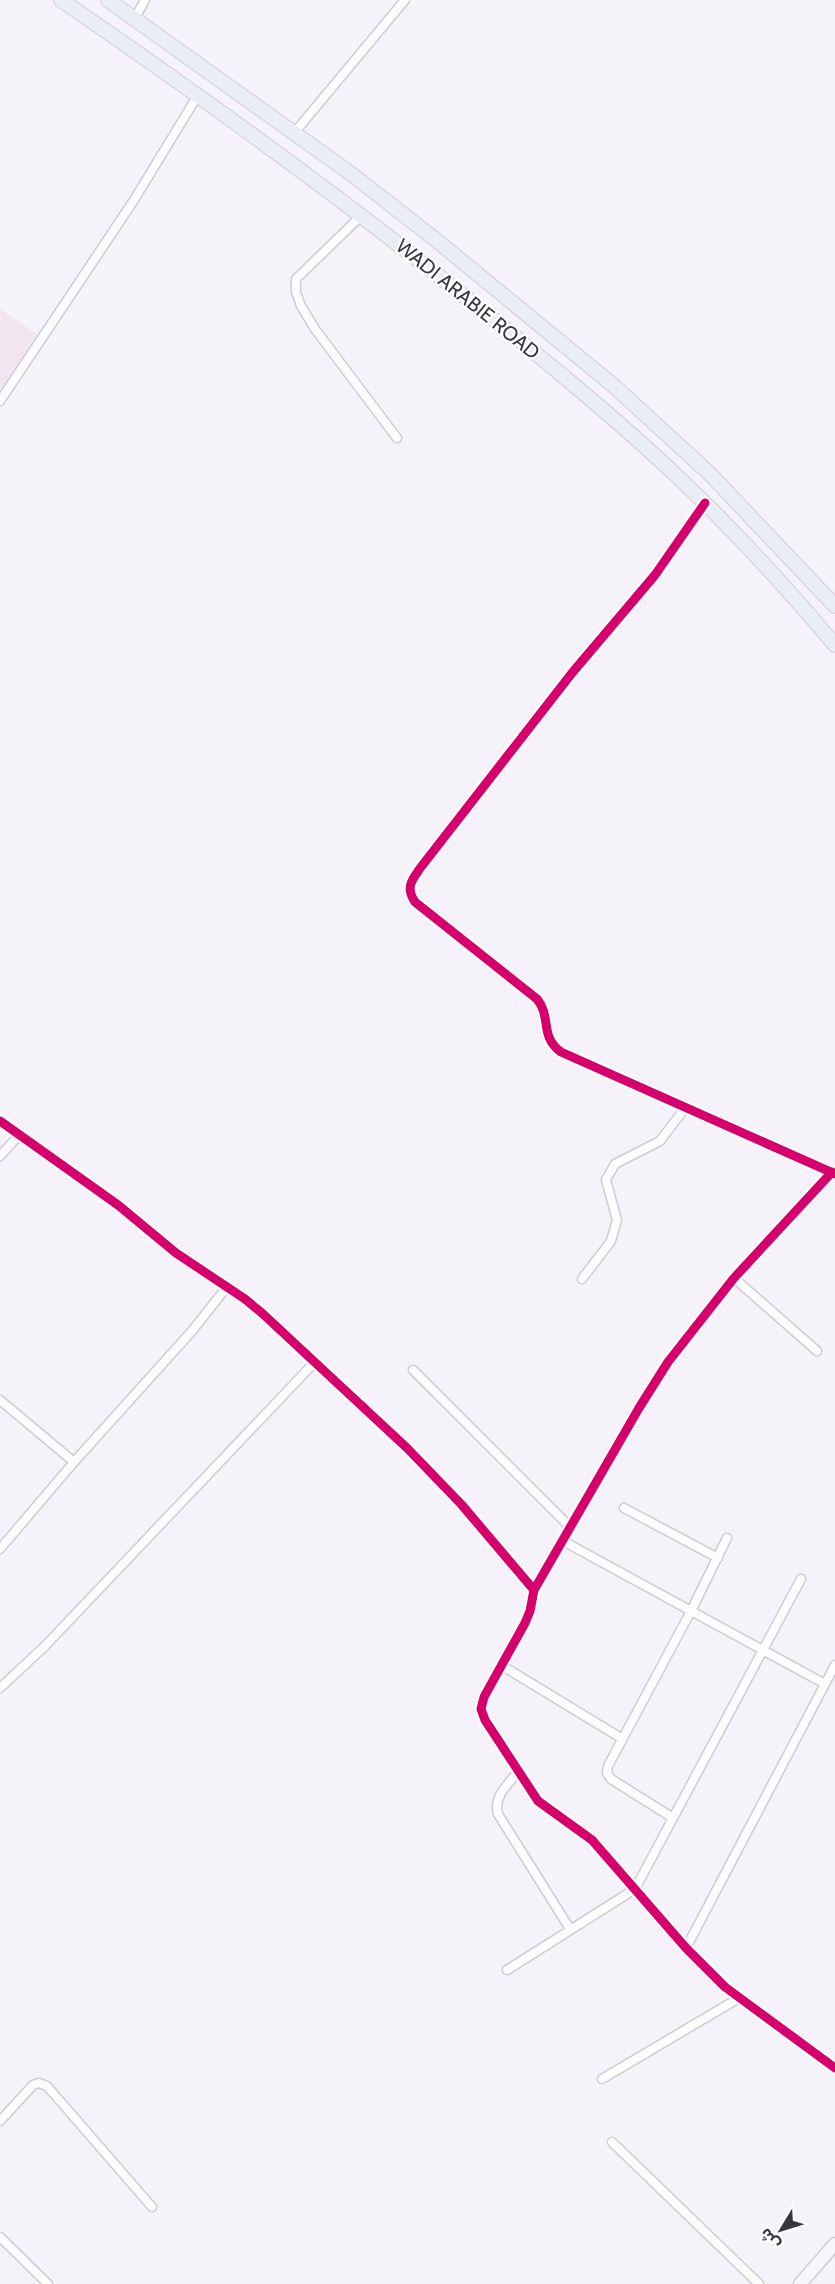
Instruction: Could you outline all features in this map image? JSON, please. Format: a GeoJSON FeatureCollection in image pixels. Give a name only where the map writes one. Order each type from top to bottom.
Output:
{"type":"FeatureCollection","features":[{"type":"Feature","properties":{"kind":"highway","name":"WADI ARABIE ROAD"},"geometry":{"type":"LineString","coordinates":[[61,0],[198,95],[362,215],[552,367],[705,503],[835,645]]}},
{"type":"Feature","properties":{"kind":"highway","name":"WADI ARABIE ROAD"},"geometry":{"type":"LineString","coordinates":[[108,0],[295,132],[444,247],[614,386],[710,474],[835,606]]}},
{"type":"Feature","properties":{"kind":"main road"},"geometry":{"type":"LineString","coordinates":[[801,2284],[835,2244]]}},
{"type":"Feature","properties":{"kind":"street"},"geometry":{"type":"LineString","coordinates":[[135,18],[145,0]]}},
{"type":"Feature","properties":{"kind":"street"},"geometry":{"type":"LineString","coordinates":[[295,132],[405,0]]}},
{"type":"Feature","properties":{"kind":"street"},"geometry":{"type":"LineString","coordinates":[[0,401],[134,200],[198,95]]}},
{"type":"Feature","properties":{"kind":"street"},"geometry":{"type":"LineString","coordinates":[[362,215],[296,279],[296,292],[301,306],[315,329],[397,438]]}},
{"type":"Feature","properties":{"kind":"street"},"geometry":{"type":"LineString","coordinates":[[705,503],[655,575],[572,673],[409,885],[410,894],[415,902],[537,999],[543,1010],[547,1036],[552,1046],[561,1053],[834,1173],[734,1278],[668,1362],[534,1590],[530,1611],[484,1697],[482,1709],[486,1720],[538,1801],[592,1840],[686,1948],[725,1987],[835,2068]]}},
{"type":"Feature","properties":{"kind":"street"},"geometry":{"type":"LineString","coordinates":[[582,1279],[611,1241],[617,1220],[606,1180],[615,1164],[660,1141],[685,1108]]}},
{"type":"Feature","properties":{"kind":"street"},"geometry":{"type":"LineString","coordinates":[[0,1121],[118,1205],[176,1253],[263,1314],[407,1448],[461,1504],[534,1590]]}},
{"type":"Feature","properties":{"kind":"street"},"geometry":{"type":"LineString","coordinates":[[0,1156],[19,1135]]}},
{"type":"Feature","properties":{"kind":"street"},"geometry":{"type":"LineString","coordinates":[[734,1278],[817,1351]]}},
{"type":"Feature","properties":{"kind":"street"},"geometry":{"type":"LineString","coordinates":[[0,1549],[74,1462],[192,1331],[226,1288]]}},
{"type":"Feature","properties":{"kind":"street"},"geometry":{"type":"LineString","coordinates":[[0,1687],[45,1646],[314,1363]]}},
{"type":"Feature","properties":{"kind":"street"},"geometry":{"type":"LineString","coordinates":[[413,1370],[570,1527]]}},
{"type":"Feature","properties":{"kind":"street"},"geometry":{"type":"LineString","coordinates":[[0,1400],[74,1462]]}},
{"type":"Feature","properties":{"kind":"street"},"geometry":{"type":"LineString","coordinates":[[624,1508],[718,1558]]}},
{"type":"Feature","properties":{"kind":"street"},"geometry":{"type":"LineString","coordinates":[[673,1818],[610,1779],[607,1773],[608,1766],[691,1611],[727,1538]]}},
{"type":"Feature","properties":{"kind":"street"},"geometry":{"type":"LineString","coordinates":[[562,1540],[825,1684]]}},
{"type":"Feature","properties":{"kind":"street"},"geometry":{"type":"LineString","coordinates":[[507,1970],[635,1889],[801,1579]]}},
{"type":"Feature","properties":{"kind":"street"},"geometry":{"type":"LineString","coordinates":[[501,1665],[621,1738]]}},
{"type":"Feature","properties":{"kind":"street"},"geometry":{"type":"LineString","coordinates":[[686,1948],[835,1665]]}},
{"type":"Feature","properties":{"kind":"street"},"geometry":{"type":"LineString","coordinates":[[518,1772],[497,1800],[498,1814],[570,1929]]}},
{"type":"Feature","properties":{"kind":"street"},"geometry":{"type":"LineString","coordinates":[[602,2079],[739,1998]]}},
{"type":"Feature","properties":{"kind":"street"},"geometry":{"type":"LineString","coordinates":[[2,2116],[33,2085],[39,2083],[47,2086],[152,2207]]}},
{"type":"Feature","properties":{"kind":"street"},"geometry":{"type":"LineString","coordinates":[[612,2142],[759,2284]]}},
{"type":"Feature","properties":{"kind":"street"},"geometry":{"type":"LineString","coordinates":[[0,2238],[48,2284]]}},
{"type":"Feature","properties":{"kind":"shaded area"},"geometry":{"type":"Polygon","coordinates":[[[0,309],[38,335],[0,392],[0,309]]]}},
{"type":"Feature","properties":{"kind":"cycle path"},"geometry":{"type":"LineString","coordinates":[[705,503],[655,575],[572,673],[421,867],[413,880],[410,892],[415,902],[537,999],[544,1013],[550,1040],[561,1052],[835,1174]]}},
{"type":"Feature","properties":{"kind":"cycle path"},"geometry":{"type":"LineString","coordinates":[[0,1121],[118,1205],[176,1253],[245,1299],[263,1314],[407,1448],[461,1504],[534,1590]]}},
{"type":"Feature","properties":{"kind":"cycle path"},"geometry":{"type":"LineString","coordinates":[[832,1172],[734,1278],[668,1362],[534,1590],[525,1623],[484,1697],[481,1709],[485,1720],[538,1801],[592,1840],[686,1948],[725,1987],[835,2068]]}}]}
